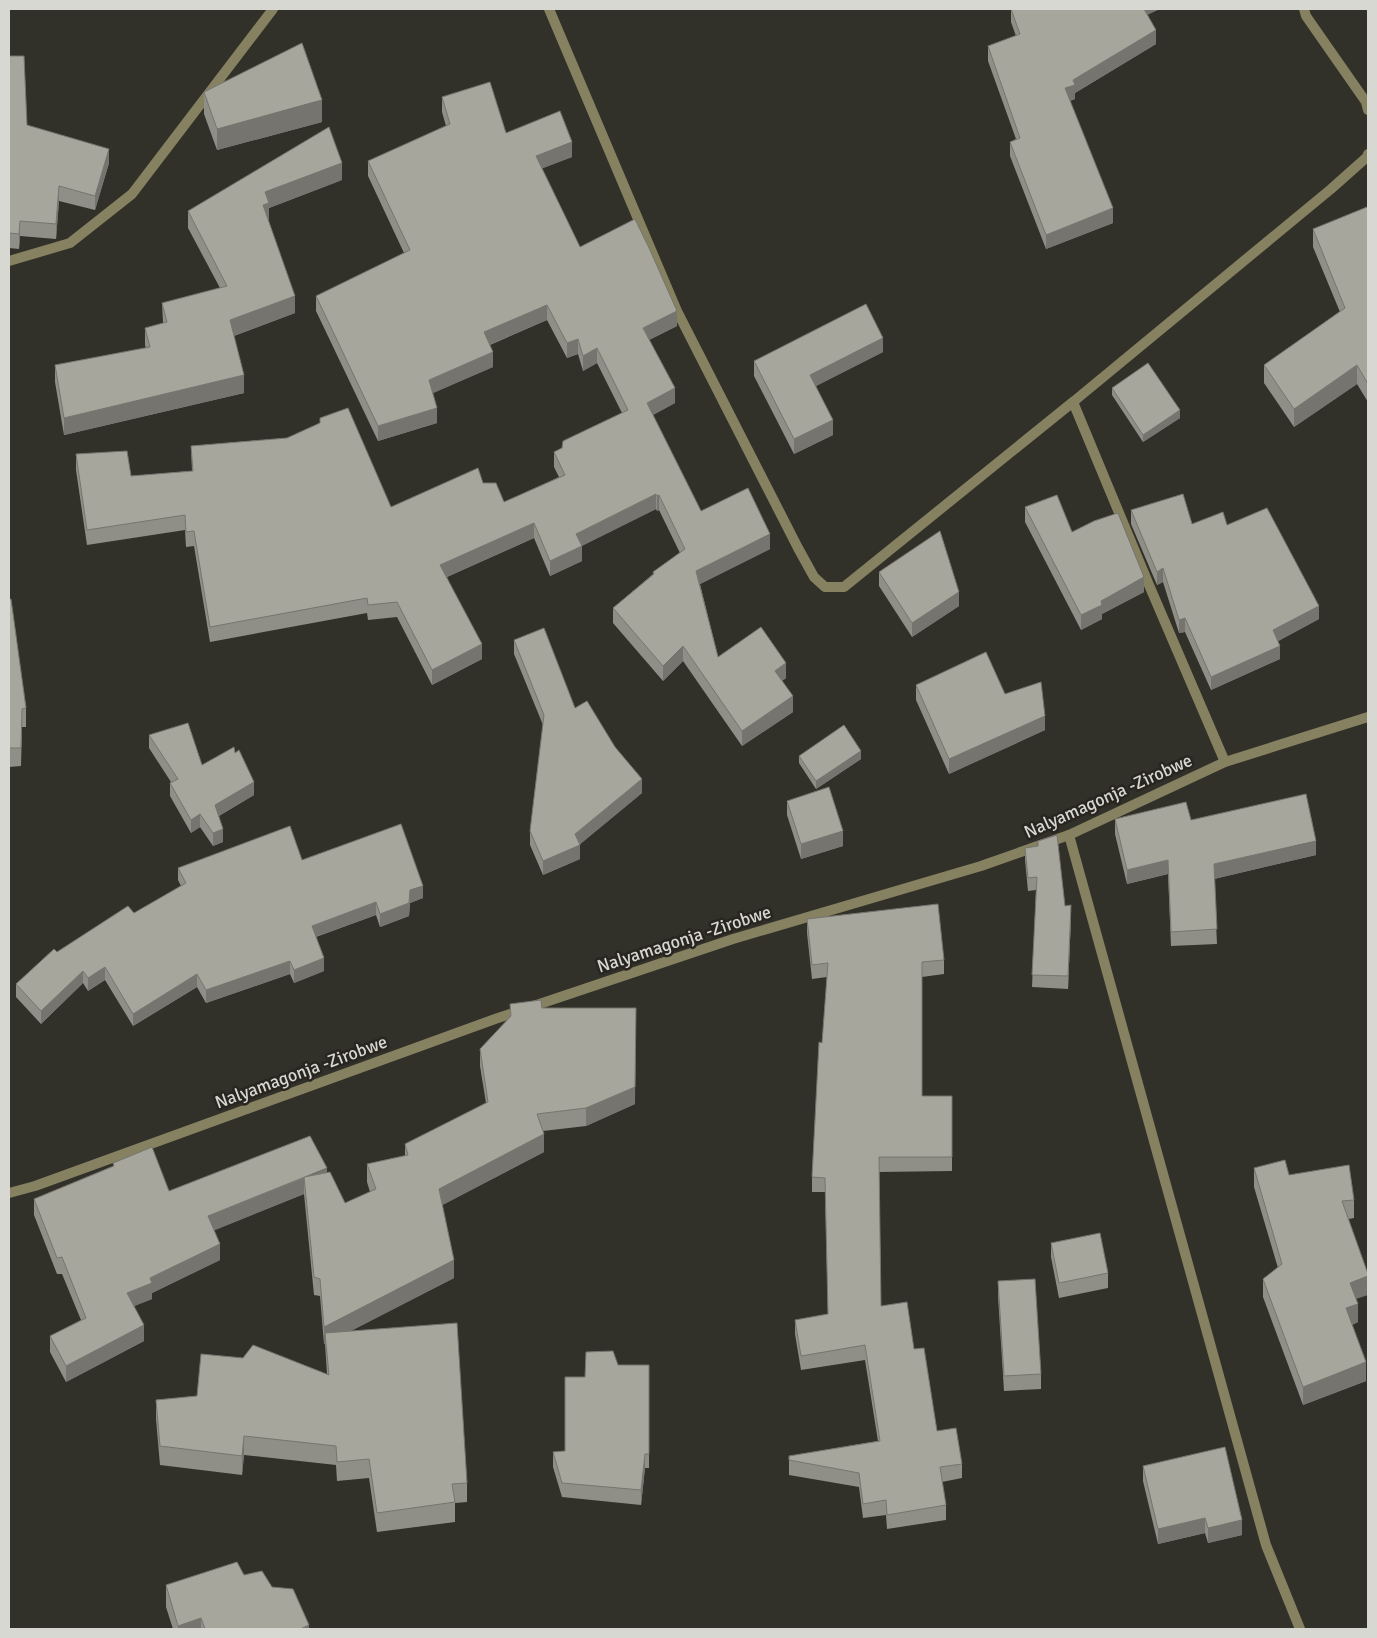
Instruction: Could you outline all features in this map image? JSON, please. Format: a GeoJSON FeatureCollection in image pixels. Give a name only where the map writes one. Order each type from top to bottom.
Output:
{"type":"FeatureCollection","features":[{"type":"Feature","properties":{"kind":"street"},"geometry":{"type":"LineString","coordinates":[[9,261],[70,243],[132,194],[273,9]]}},
{"type":"Feature","properties":{"kind":"street"},"geometry":{"type":"LineString","coordinates":[[549,9],[677,311],[814,577],[825,587],[844,588],[1331,189],[1368,154]]}},
{"type":"Feature","properties":{"kind":"street"},"geometry":{"type":"LineString","coordinates":[[1304,9],[1306,16],[1332,55],[1366,102],[1368,110]]}},
{"type":"Feature","properties":{"kind":"street"},"geometry":{"type":"LineString","coordinates":[[1073,402],[1148,585],[1225,762]]}},
{"type":"Feature","properties":{"kind":"street","name":"Nalyamagonja -Zirobwe"},"geometry":{"type":"LineString","coordinates":[[9,1193],[35,1186],[495,1019],[733,939],[981,866],[1069,835],[1225,762],[1368,717]]}},
{"type":"Feature","properties":{"kind":"street"},"geometry":{"type":"LineString","coordinates":[[1069,835],[1266,1545],[1300,1629]]}},
{"type":"Feature","properties":{"kind":"building"},"geometry":{"type":"Polygon","coordinates":[[[1011,9],[1144,9],[1156,30],[1073,80],[1075,85],[1065,88],[1113,208],[1046,235],[1010,142],[1020,138],[988,46],[1020,34],[1011,9]]]}},
{"type":"Feature","properties":{"kind":"building"},"geometry":{"type":"Polygon","coordinates":[[[302,43],[322,100],[217,129],[204,92],[302,43]]]}},
{"type":"Feature","properties":{"kind":"building"},"geometry":{"type":"Polygon","coordinates":[[[9,56],[24,56],[27,125],[109,149],[95,196],[59,186],[56,224],[20,221],[19,234],[9,233],[9,56]]]}},
{"type":"Feature","properties":{"kind":"building"},"geometry":{"type":"Polygon","coordinates":[[[490,82],[506,133],[560,111],[572,142],[536,156],[580,247],[635,219],[677,311],[643,328],[675,388],[647,403],[701,511],[748,488],[770,534],[696,571],[718,657],[761,627],[786,663],[775,671],[793,696],[742,731],[683,646],[663,666],[613,608],[654,574],[653,572],[685,549],[659,495],[657,496],[656,494],[576,534],[582,546],[550,561],[534,523],[440,565],[482,644],[432,670],[397,602],[368,605],[367,598],[210,627],[194,531],[186,532],[185,515],[87,530],[76,454],[127,451],[131,476],[193,471],[191,446],[287,438],[320,423],[320,418],[348,408],[391,507],[478,468],[483,483],[496,483],[504,502],[565,475],[554,452],[562,448],[563,441],[628,410],[597,348],[583,356],[578,339],[567,343],[547,305],[484,332],[493,352],[429,380],[437,408],[378,426],[316,296],[410,250],[368,161],[450,124],[442,97],[490,82]]]}},
{"type":"Feature","properties":{"kind":"building"},"geometry":{"type":"Polygon","coordinates":[[[329,127],[342,163],[265,192],[269,203],[263,205],[295,296],[230,320],[244,375],[64,418],[55,365],[150,347],[145,328],[167,322],[162,303],[227,286],[188,211],[329,127]]]}},
{"type":"Feature","properties":{"kind":"building"},"geometry":{"type":"Polygon","coordinates":[[[1367,207],[1368,384],[1357,365],[1294,409],[1264,365],[1345,308],[1313,229],[1367,207]]]}},
{"type":"Feature","properties":{"kind":"building"},"geometry":{"type":"Polygon","coordinates":[[[866,304],[883,338],[810,375],[833,420],[794,439],[754,361],[866,304]]]}},
{"type":"Feature","properties":{"kind":"building"},"geometry":{"type":"Polygon","coordinates":[[[1148,363],[1180,410],[1143,435],[1112,388],[1148,363]]]}},
{"type":"Feature","properties":{"kind":"building"},"geometry":{"type":"Polygon","coordinates":[[[1183,494],[1192,524],[1223,512],[1227,525],[1267,508],[1319,606],[1273,630],[1280,646],[1211,677],[1185,618],[1179,620],[1163,568],[1157,572],[1131,510],[1183,494]]]}},
{"type":"Feature","properties":{"kind":"building"},"geometry":{"type":"Polygon","coordinates":[[[1057,495],[1072,532],[1094,521],[1118,513],[1144,577],[1101,601],[1102,605],[1081,615],[1025,507],[1057,495]]]}},
{"type":"Feature","properties":{"kind":"building"},"geometry":{"type":"Polygon","coordinates":[[[940,531],[959,592],[912,623],[879,572],[940,531]]]}},
{"type":"Feature","properties":{"kind":"building"},"geometry":{"type":"Polygon","coordinates":[[[9,599],[11,599],[26,708],[22,709],[21,748],[9,748],[9,599]]]}},
{"type":"Feature","properties":{"kind":"building"},"geometry":{"type":"Polygon","coordinates":[[[544,628],[575,708],[587,701],[615,747],[642,779],[575,834],[580,845],[543,861],[530,831],[544,715],[514,640],[544,628]]]}},
{"type":"Feature","properties":{"kind":"building"},"geometry":{"type":"Polygon","coordinates":[[[986,652],[1005,694],[1041,682],[1045,716],[949,759],[916,685],[986,652]]]}},
{"type":"Feature","properties":{"kind":"building"},"geometry":{"type":"Polygon","coordinates":[[[188,723],[202,765],[234,747],[235,753],[239,750],[254,782],[215,805],[223,829],[213,833],[200,814],[191,820],[170,783],[178,779],[149,735],[188,723]]]}},
{"type":"Feature","properties":{"kind":"building"},"geometry":{"type":"Polygon","coordinates":[[[844,725],[861,751],[816,781],[799,756],[844,725]]]}},
{"type":"Feature","properties":{"kind":"building"},"geometry":{"type":"Polygon","coordinates":[[[829,787],[843,831],[801,844],[787,801],[829,787]]]}},
{"type":"Feature","properties":{"kind":"building"},"geometry":{"type":"Polygon","coordinates":[[[1306,794],[1316,841],[1214,864],[1217,929],[1171,932],[1168,860],[1127,870],[1115,819],[1186,802],[1191,820],[1306,794]]]}},
{"type":"Feature","properties":{"kind":"building"},"geometry":{"type":"Polygon","coordinates":[[[401,824],[423,886],[410,890],[409,903],[380,914],[376,902],[312,926],[324,958],[294,970],[290,961],[206,990],[197,974],[133,1014],[105,967],[88,978],[83,971],[41,1011],[16,984],[54,949],[57,952],[128,906],[134,913],[186,883],[178,868],[290,826],[302,860],[401,824]]]}},
{"type":"Feature","properties":{"kind":"building"},"geometry":{"type":"Polygon","coordinates":[[[1057,835],[1065,906],[1071,905],[1068,976],[1032,975],[1037,877],[1028,878],[1025,848],[1038,846],[1038,841],[1057,835]]]}},
{"type":"Feature","properties":{"kind":"building"},"geometry":{"type":"Polygon","coordinates":[[[938,904],[944,960],[922,962],[922,1096],[952,1096],[952,1157],[879,1157],[881,1306],[907,1302],[914,1349],[924,1348],[937,1431],[956,1428],[962,1464],[940,1467],[946,1505],[887,1515],[886,1500],[863,1504],[859,1473],[789,1460],[789,1456],[880,1441],[865,1345],[801,1356],[795,1320],[828,1314],[825,1178],[812,1177],[819,1042],[822,1043],[828,963],[812,965],[807,919],[938,904]]]}},
{"type":"Feature","properties":{"kind":"building"},"geometry":{"type":"Polygon","coordinates":[[[541,1000],[542,1008],[636,1008],[635,1087],[586,1108],[537,1114],[544,1134],[439,1189],[454,1260],[324,1327],[320,1279],[314,1277],[304,1177],[330,1172],[345,1203],[376,1189],[367,1164],[408,1155],[405,1144],[488,1102],[480,1049],[511,1016],[510,1004],[541,1000]]]}},
{"type":"Feature","properties":{"kind":"building"},"geometry":{"type":"Polygon","coordinates":[[[310,1136],[327,1168],[208,1216],[220,1244],[150,1278],[152,1283],[127,1293],[144,1325],[66,1366],[50,1336],[86,1318],[62,1257],[57,1258],[34,1199],[114,1166],[113,1163],[152,1147],[169,1191],[310,1136]]]}},
{"type":"Feature","properties":{"kind":"building"},"geometry":{"type":"Polygon","coordinates":[[[1285,1160],[1289,1175],[1349,1165],[1354,1200],[1342,1201],[1368,1274],[1368,1276],[1350,1283],[1358,1304],[1346,1308],[1366,1362],[1303,1387],[1263,1279],[1282,1264],[1254,1168],[1285,1160]]]}},
{"type":"Feature","properties":{"kind":"building"},"geometry":{"type":"Polygon","coordinates":[[[1100,1233],[1108,1273],[1059,1283],[1051,1243],[1100,1233]]]}},
{"type":"Feature","properties":{"kind":"building"},"geometry":{"type":"Polygon","coordinates":[[[1035,1279],[1041,1374],[1004,1376],[998,1281],[1035,1279]]]}},
{"type":"Feature","properties":{"kind":"building"},"geometry":{"type":"Polygon","coordinates":[[[457,1323],[467,1483],[452,1484],[455,1502],[377,1513],[369,1459],[337,1462],[336,1446],[244,1436],[242,1456],[160,1446],[156,1400],[197,1396],[201,1354],[243,1358],[253,1345],[329,1375],[325,1333],[457,1323]]]}},
{"type":"Feature","properties":{"kind":"building"},"geometry":{"type":"Polygon","coordinates":[[[613,1351],[618,1365],[649,1365],[649,1454],[645,1454],[641,1490],[562,1483],[553,1452],[565,1451],[565,1377],[585,1377],[586,1352],[613,1351]]]}},
{"type":"Feature","properties":{"kind":"building"},"geometry":{"type":"Polygon","coordinates":[[[1225,1447],[1242,1520],[1208,1528],[1205,1518],[1158,1529],[1143,1466],[1225,1447]]]}},
{"type":"Feature","properties":{"kind":"building"},"geometry":{"type":"Polygon","coordinates":[[[237,1562],[244,1575],[262,1571],[272,1587],[293,1589],[309,1625],[300,1629],[205,1629],[201,1618],[178,1626],[166,1585],[237,1562]]]}}]}
